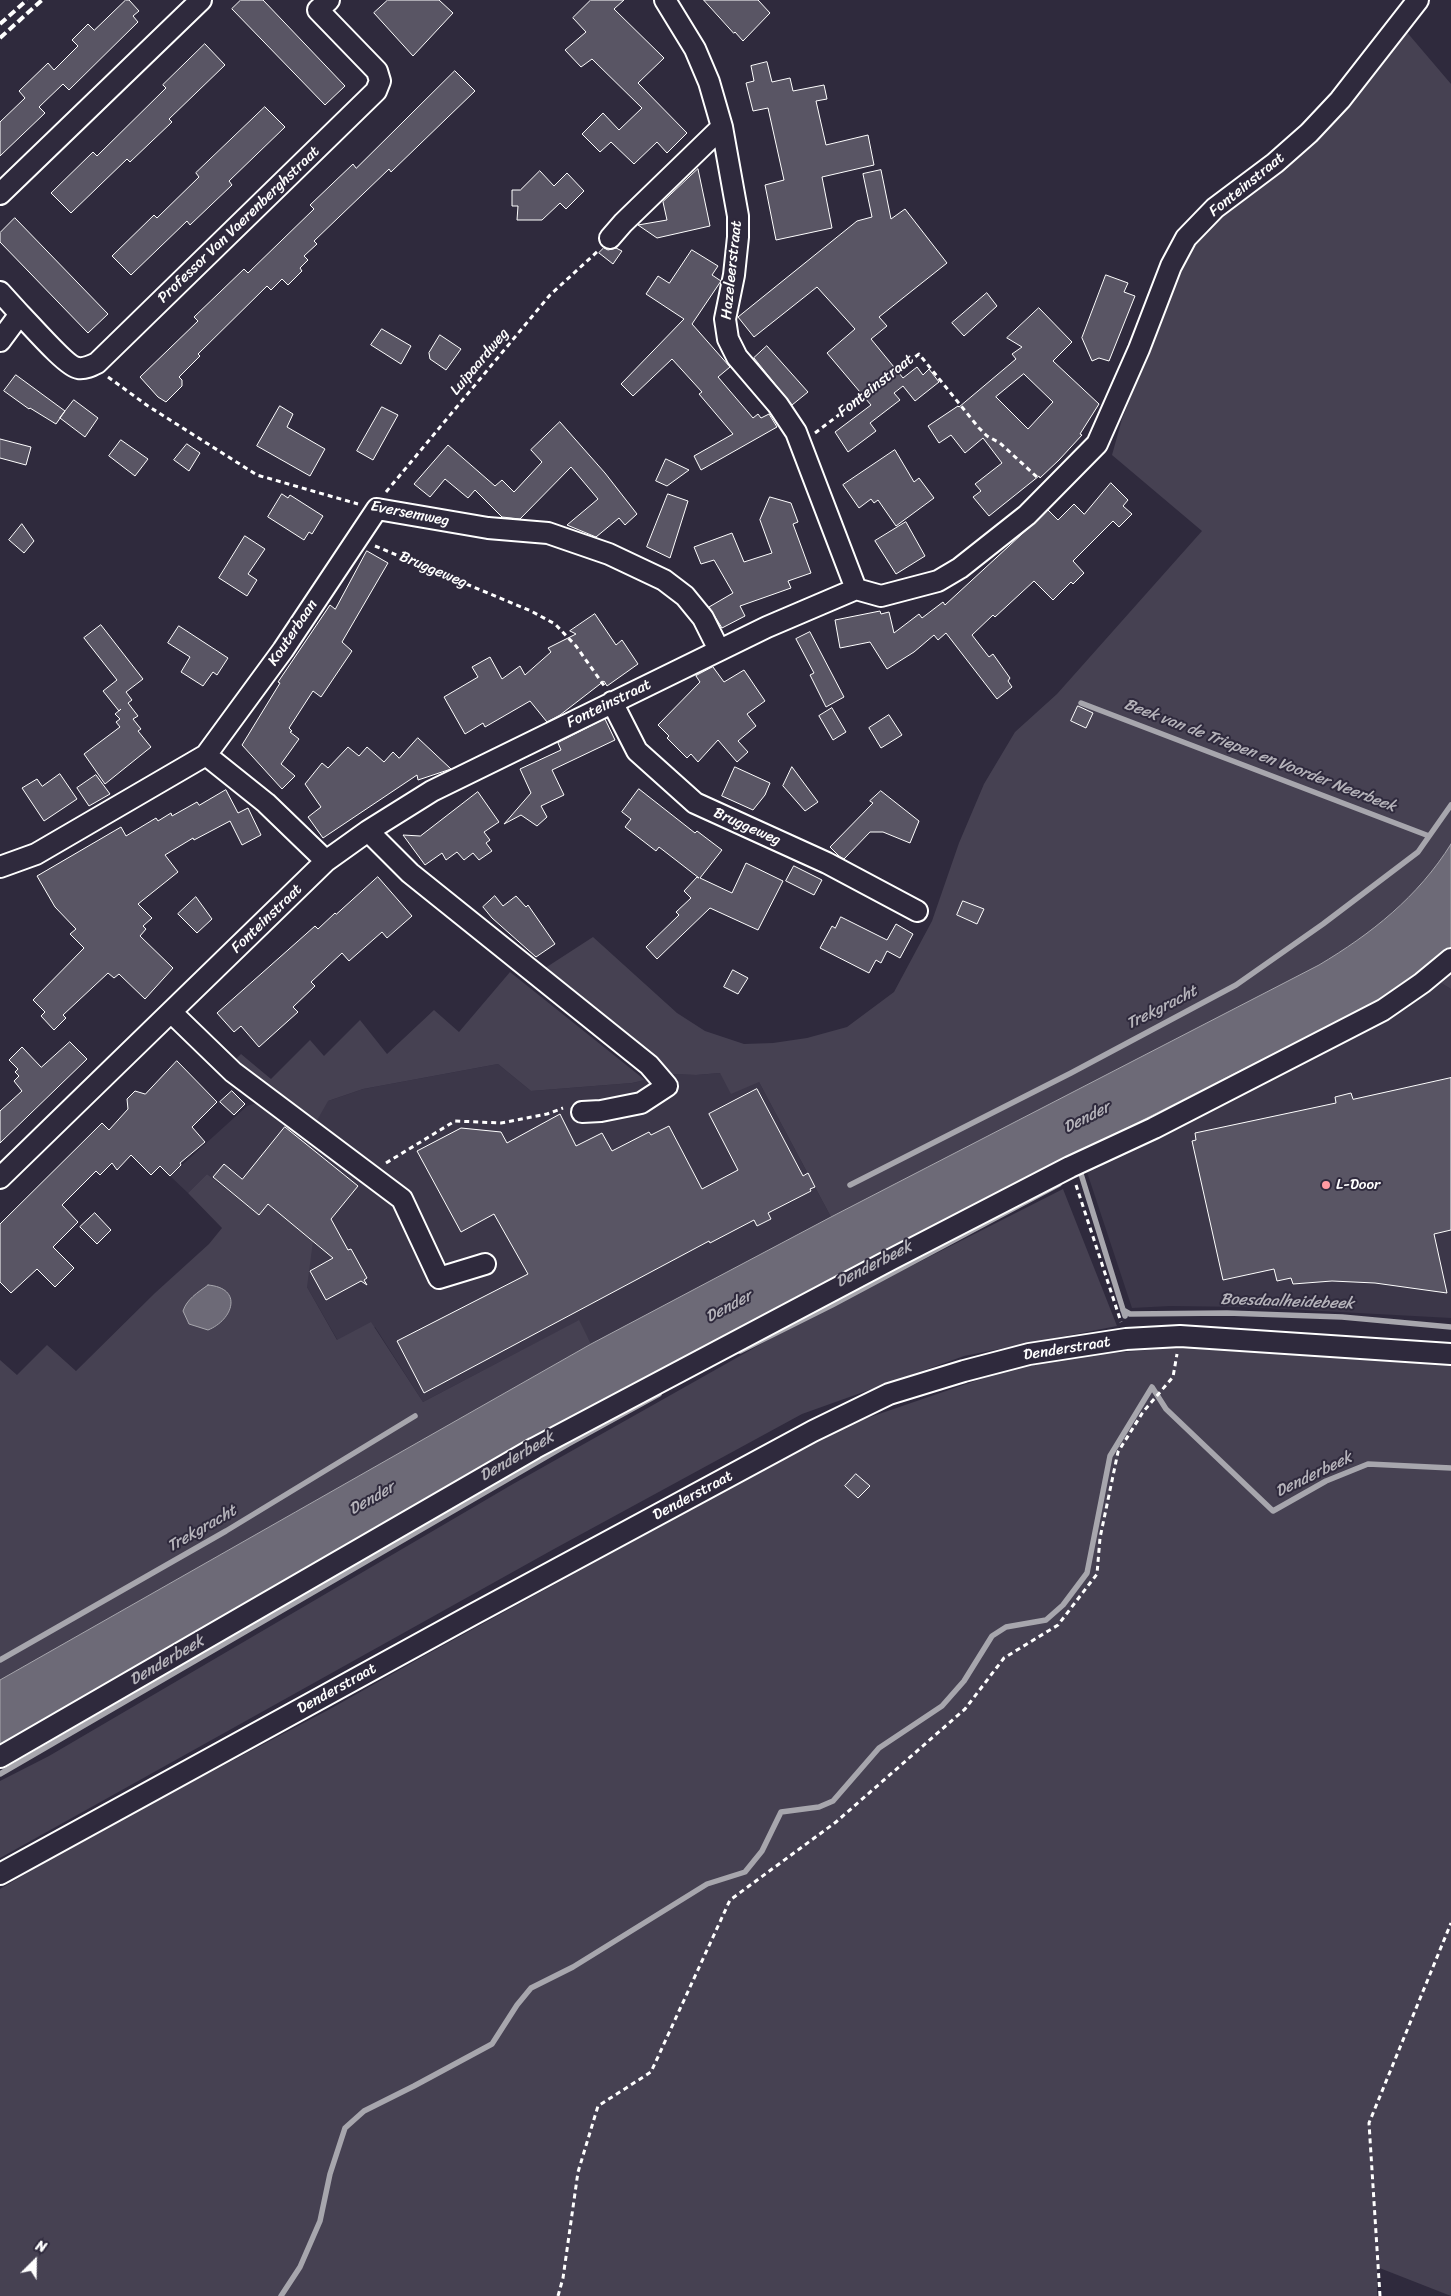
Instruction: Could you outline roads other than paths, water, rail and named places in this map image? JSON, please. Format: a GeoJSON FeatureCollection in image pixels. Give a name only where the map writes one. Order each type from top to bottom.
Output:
{"type":"FeatureCollection","features":[{"type":"Feature","properties":{"kind":"street"},"geometry":{"type":"LineString","coordinates":[[0,194],[201,0]]}},
{"type":"Feature","properties":{"kind":"street","name":"Hazeleerstraat"},"geometry":{"type":"LineString","coordinates":[[664,0],[695,49],[709,82],[722,126],[738,216],[734,275],[725,319],[728,339],[737,357],[788,418],[800,444],[854,585]]}},
{"type":"Feature","properties":{"kind":"street","name":"Fonteinstraat"},"geometry":{"type":"LineString","coordinates":[[0,1178],[326,861],[368,831],[432,791],[854,585],[881,596],[938,582],[960,568],[1026,515],[1097,444],[1139,349],[1171,266],[1186,238],[1215,208],[1275,163],[1309,133],[1340,100],[1418,0]]}},
{"type":"Feature","properties":{"kind":"street","name":"Professor Van Vaerenberghstraat"},"geometry":{"type":"LineString","coordinates":[[20,314],[64,360],[76,368],[94,365],[376,91],[380,81],[377,71],[318,3]]}},
{"type":"Feature","properties":{"kind":"street"},"geometry":{"type":"LineString","coordinates":[[610,238],[722,126]]}},
{"type":"Feature","properties":{"kind":"street"},"geometry":{"type":"LineString","coordinates":[[0,292],[20,314],[0,341]]}},
{"type":"Feature","properties":{"kind":"street","name":"Kouterbaan"},"geometry":{"type":"LineString","coordinates":[[0,867],[36,854],[206,755],[283,650],[377,509]]}},
{"type":"Feature","properties":{"kind":"street","name":"Eversemweg"},"geometry":{"type":"LineString","coordinates":[[377,509],[488,528],[548,533],[609,554],[664,580],[685,596],[703,618],[719,650]]}},
{"type":"Feature","properties":{"kind":"street","name":"Bruggeweg"},"geometry":{"type":"LineString","coordinates":[[614,702],[637,751],[695,803],[827,863],[917,911]]}},
{"type":"Feature","properties":{"kind":"street"},"geometry":{"type":"LineString","coordinates":[[206,755],[266,803],[326,861]]}},
{"type":"Feature","properties":{"kind":"street"},"geometry":{"type":"LineString","coordinates":[[368,831],[410,873],[649,1065],[667,1086],[641,1103],[601,1111],[582,1112]]}},
{"type":"Feature","properties":{"kind":"street"},"geometry":{"type":"LineString","coordinates":[[0,1757],[536,1448],[890,1260],[1070,1167],[1154,1128],[1383,1010],[1422,983],[1451,959]]}},
{"type":"Feature","properties":{"kind":"street"},"geometry":{"type":"LineString","coordinates":[[171,1012],[233,1072],[402,1199],[439,1278],[485,1264]]}},
{"type":"Feature","properties":{"kind":"street","name":"Denderstraat"},"geometry":{"type":"LineString","coordinates":[[0,1874],[480,1610],[813,1431],[881,1398],[964,1371],[1029,1354],[1126,1339],[1180,1336],[1451,1354]]}},
{"type":"Feature","properties":{"kind":"water","name":"Dender"},"geometry":{"type":"Polygon","coordinates":[[[1451,844],[1451,949],[1399,990],[942,1222],[0,1746],[0,1680],[591,1344],[831,1217],[1319,965],[1357,940],[1392,913],[1424,881],[1451,844]]]}},
{"type":"Feature","properties":{"kind":"water"},"geometry":{"type":"Polygon","coordinates":[[[208,1285],[219,1287],[227,1292],[231,1305],[224,1319],[208,1330],[189,1324],[183,1311],[190,1300],[208,1285]]]}},
{"type":"Feature","properties":{"kind":"waterway","name":"Beek van de Triepen en Voorder Neerbeek"},"geometry":{"type":"LineString","coordinates":[[1081,703],[1429,836]]}},
{"type":"Feature","properties":{"kind":"waterway","name":"Trekgracht"},"geometry":{"type":"LineString","coordinates":[[850,1185],[1071,1073],[1236,985],[1323,924],[1418,852],[1451,805]]}},
{"type":"Feature","properties":{"kind":"waterway","name":"Denderbeek"},"geometry":{"type":"LineString","coordinates":[[1081,1174],[1125,1316]]}},
{"type":"Feature","properties":{"kind":"waterway","name":"Denderbeek"},"geometry":{"type":"LineString","coordinates":[[740,1351],[832,1305],[1059,1184]]}},
{"type":"Feature","properties":{"kind":"waterway","name":"Boesdaalheidebeek"},"geometry":{"type":"LineString","coordinates":[[1123,1310],[1130,1314],[1227,1313],[1342,1317],[1451,1327]]}},
{"type":"Feature","properties":{"kind":"waterway"},"geometry":{"type":"LineString","coordinates":[[281,2296],[300,2267],[320,2221],[330,2174],[345,2128],[364,2111],[492,2044],[517,2005],[531,1988],[573,1967],[707,1884],[745,1872],[762,1851],[781,1812],[819,1807],[833,1801],[879,1748],[942,1706],[964,1681],[992,1636],[1006,1627],[1046,1620],[1063,1605],[1087,1573],[1110,1456],[1152,1387],[1166,1409],[1273,1511],[1326,1481],[1368,1464],[1451,1468]]}},
{"type":"Feature","properties":{"kind":"waterway","name":"Denderbeek"},"geometry":{"type":"LineString","coordinates":[[0,1774],[568,1444],[659,1394]]}},
{"type":"Feature","properties":{"kind":"waterway","name":"Trekgracht"},"geometry":{"type":"LineString","coordinates":[[0,1660],[226,1531],[415,1416]]}},
{"type":"Feature","properties":{"kind":"railway"},"geometry":{"type":"LineString","coordinates":[[0,24],[27,0]]}},
{"type":"Feature","properties":{"kind":"railway"},"geometry":{"type":"LineString","coordinates":[[0,38],[42,0]]}},
{"type":"Feature","properties":{"kind":"place","name":"L-Door"},"geometry":{"type":"Point","coordinates":[1326,1185]}}]}
